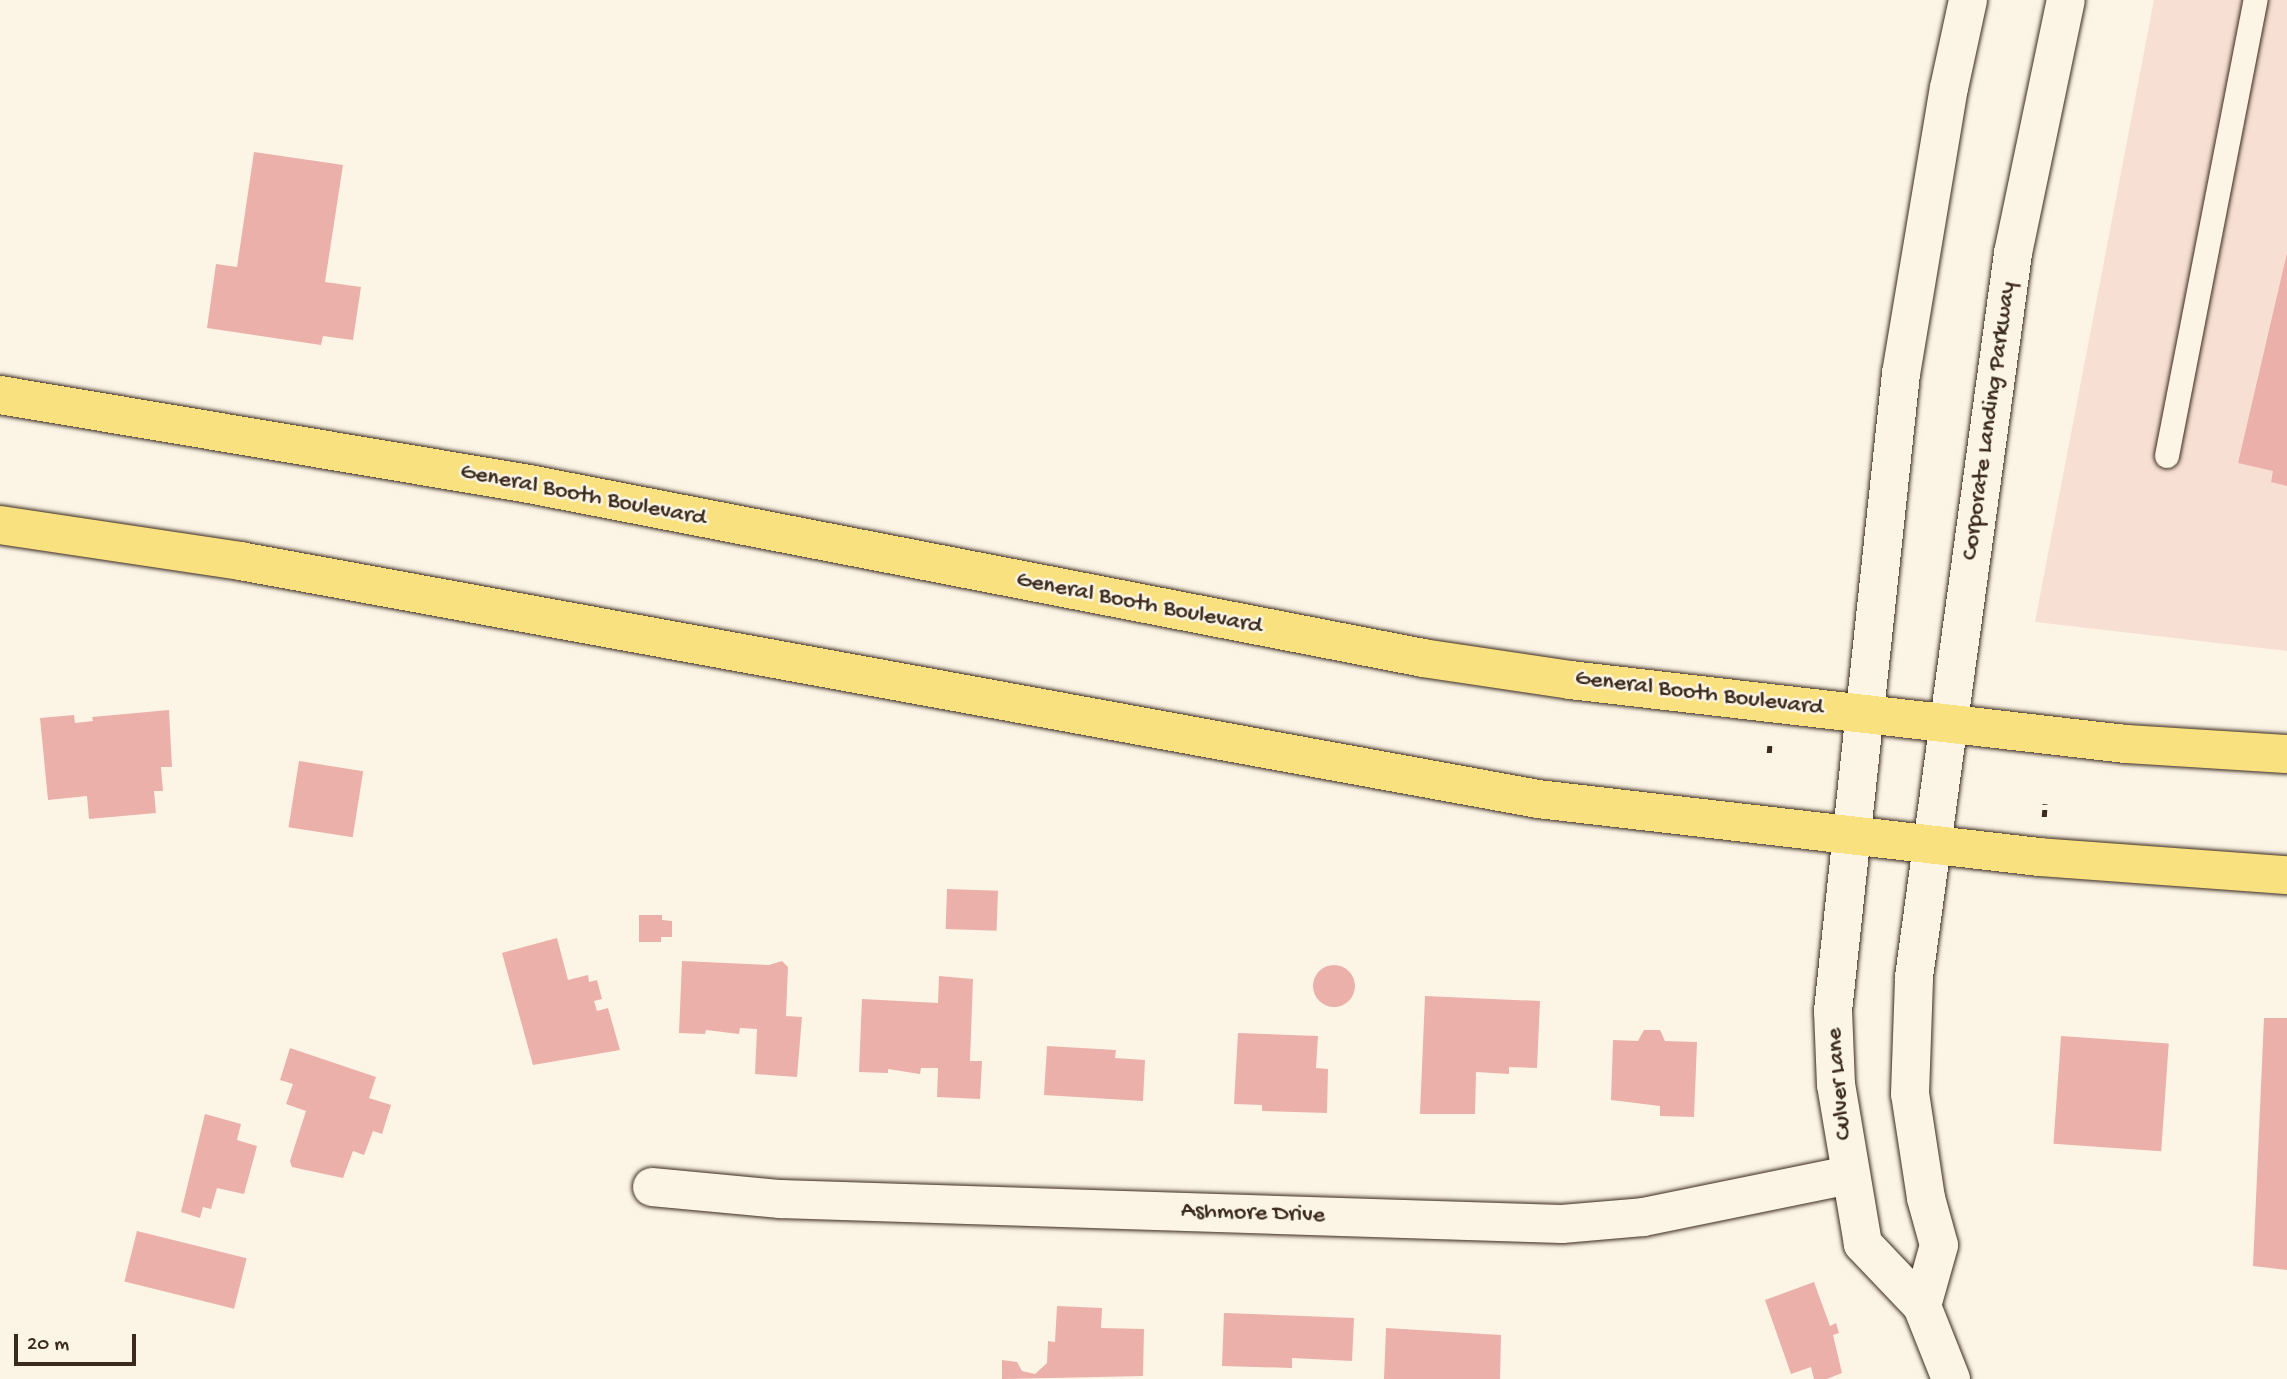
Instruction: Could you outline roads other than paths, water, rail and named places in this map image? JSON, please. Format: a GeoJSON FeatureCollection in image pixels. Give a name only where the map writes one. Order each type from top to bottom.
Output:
{"type":"FeatureCollection","features":[{"type":"Feature","properties":{"kind":"highway","name":"General Booth Boulevard"},"geometry":{"type":"LineString","coordinates":[[0,396],[529,484],[1423,657],[1570,680],[2126,744],[2287,754]]}},
{"type":"Feature","properties":{"kind":"highway"},"geometry":{"type":"LineString","coordinates":[[0,525],[240,561],[1538,799],[1933,846],[2287,875]]}},
{"type":"Feature","properties":{"kind":"street"},"geometry":{"type":"LineString","coordinates":[[1852,837],[1862,713],[1901,374],[1949,88],[1968,0]]}},
{"type":"Feature","properties":{"kind":"street","name":"Corporate Landing Parkway"},"geometry":{"type":"LineString","coordinates":[[1933,846],[2013,253],[2066,0]]}},
{"type":"Feature","properties":{"kind":"street","name":"Culver Lane"},"geometry":{"type":"LineString","coordinates":[[1852,837],[1833,1011],[1836,1085],[1850,1175],[1863,1244],[1922,1306],[1951,1379]]}},
{"type":"Feature","properties":{"kind":"street"},"geometry":{"type":"LineString","coordinates":[[1922,1306],[1939,1245],[1913,1120],[1910,1043],[1914,977],[1933,846]]}},
{"type":"Feature","properties":{"kind":"street","name":"Ashmore Drive"},"geometry":{"type":"LineString","coordinates":[[652,1187],[780,1199],[1562,1224],[1643,1217],[1850,1175]]}},
{"type":"Feature","properties":{"kind":"lane"},"geometry":{"type":"LineString","coordinates":[[2167,456],[2256,0]]}}]}
